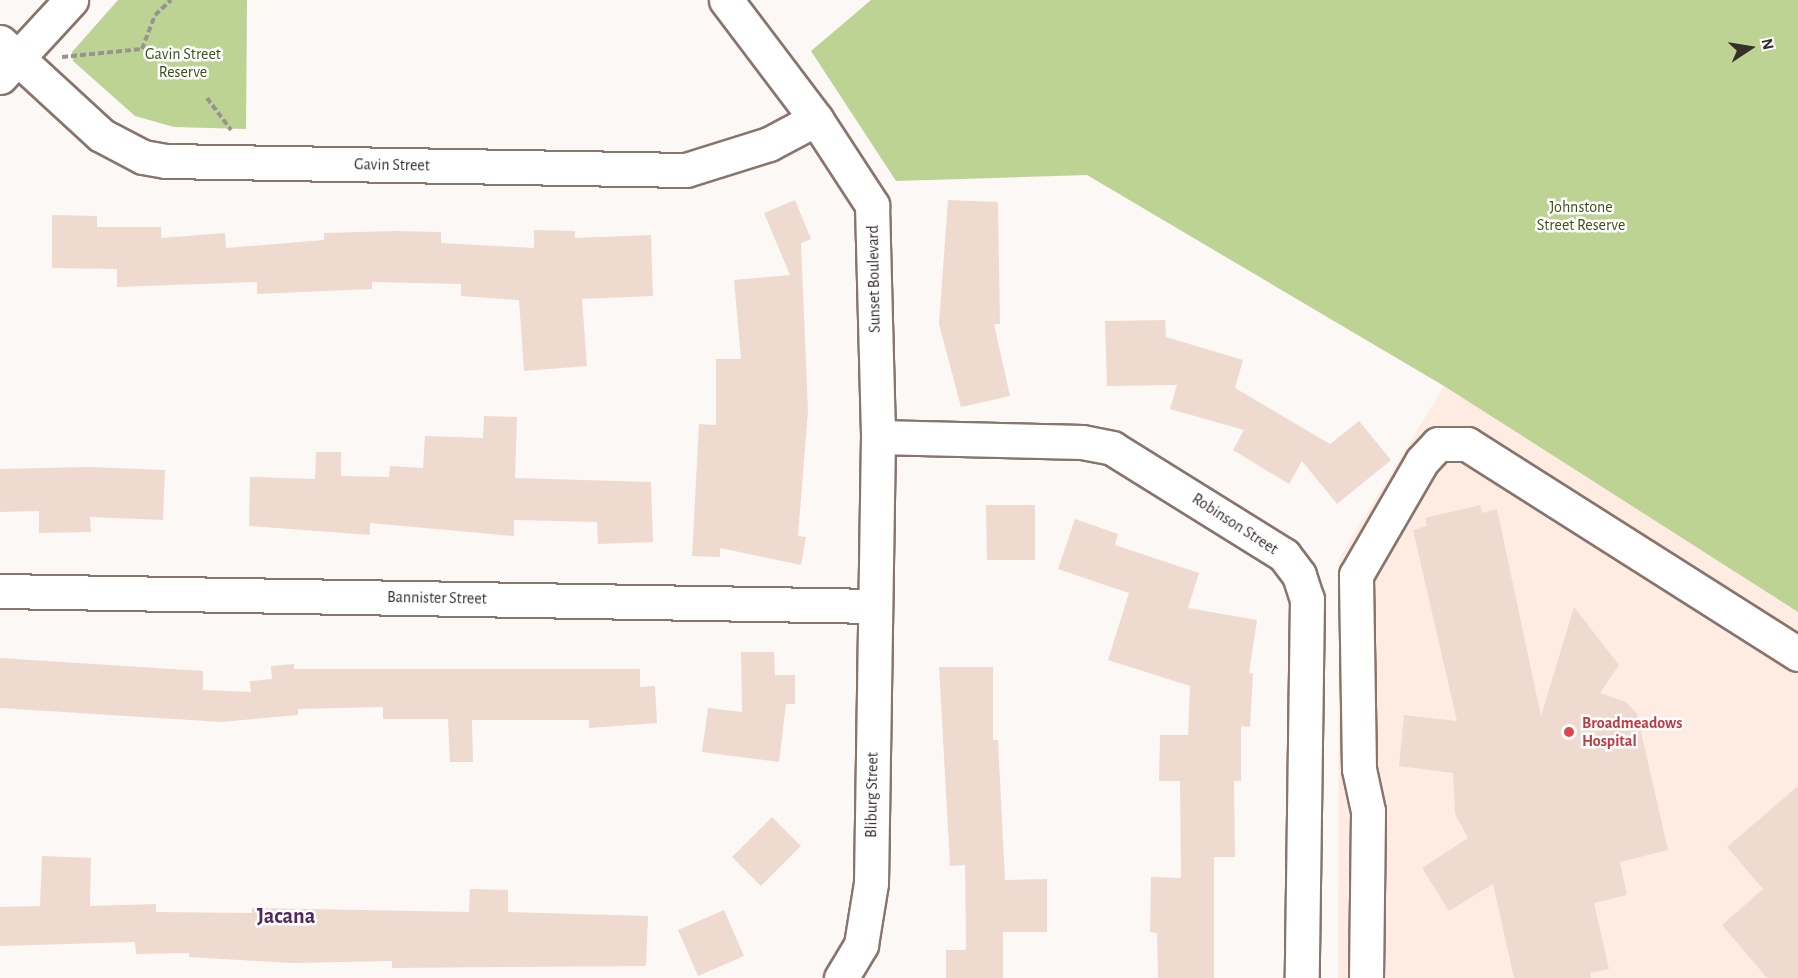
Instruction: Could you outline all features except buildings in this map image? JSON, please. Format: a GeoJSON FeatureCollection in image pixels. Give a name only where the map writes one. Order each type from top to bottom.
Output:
{"type":"FeatureCollection","features":[{"type":"Feature","properties":{"kind":"street"},"geometry":{"type":"LineString","coordinates":[[6,59],[71,0]]}},
{"type":"Feature","properties":{"kind":"street","name":"Sunset Boulevard"},"geometry":{"type":"LineString","coordinates":[[726,0],[816,118],[872,205],[878,437],[874,606]]}},
{"type":"Feature","properties":{"kind":"street","name":"Gavin Street"},"geometry":{"type":"LineString","coordinates":[[6,59],[101,135],[143,157],[166,161],[687,170],[760,148],[816,118]]}},
{"type":"Feature","properties":{"kind":"street","name":"Robinson Street"},"geometry":{"type":"LineString","coordinates":[[878,437],[1082,442],[1112,448],[1284,555],[1299,575],[1307,599],[1302,978]]}},
{"type":"Feature","properties":{"kind":"street"},"geometry":{"type":"LineString","coordinates":[[1366,978],[1368,811],[1359,769],[1356,575],[1422,461],[1438,444],[1467,444],[1798,654]]}},
{"type":"Feature","properties":{"kind":"street","name":"Bannister Street"},"geometry":{"type":"LineString","coordinates":[[0,591],[874,606]]}},
{"type":"Feature","properties":{"kind":"street","name":"Bliburg Street"},"geometry":{"type":"LineString","coordinates":[[841,978],[861,945],[868,916],[874,606]]}},
{"type":"Feature","properties":{"kind":"path"},"geometry":{"type":"LineString","coordinates":[[62,57],[142,49],[154,15],[171,0]]}},
{"type":"Feature","properties":{"kind":"path"},"geometry":{"type":"LineString","coordinates":[[207,98],[233,133]]}},
{"type":"Feature","properties":{"kind":"shaded area","name":"Broadmeadows Hospital"},"geometry":{"type":"Polygon","coordinates":[[[1444,386],[1798,612],[1798,978],[1338,978],[1339,559],[1444,386]]]}},
{"type":"Feature","properties":{"kind":"green space","name":"Gavin Street Reserve"},"geometry":{"type":"Polygon","coordinates":[[[118,0],[247,0],[246,129],[174,127],[135,116],[73,61],[72,52],[118,0]]]}},
{"type":"Feature","properties":{"kind":"green space","name":"Johnstone Street Reserve"},"geometry":{"type":"Polygon","coordinates":[[[871,0],[1798,0],[1798,612],[1444,386],[1087,175],[896,181],[811,51],[871,0]]]}},
{"type":"Feature","properties":{"kind":"place","name":"Broadmeadows Hospital"},"geometry":{"type":"Point","coordinates":[1569,732]}},
{"type":"Feature","properties":{"kind":"district","name":"Jacana"},"geometry":{"type":"Point","coordinates":[286,917]}}]}
